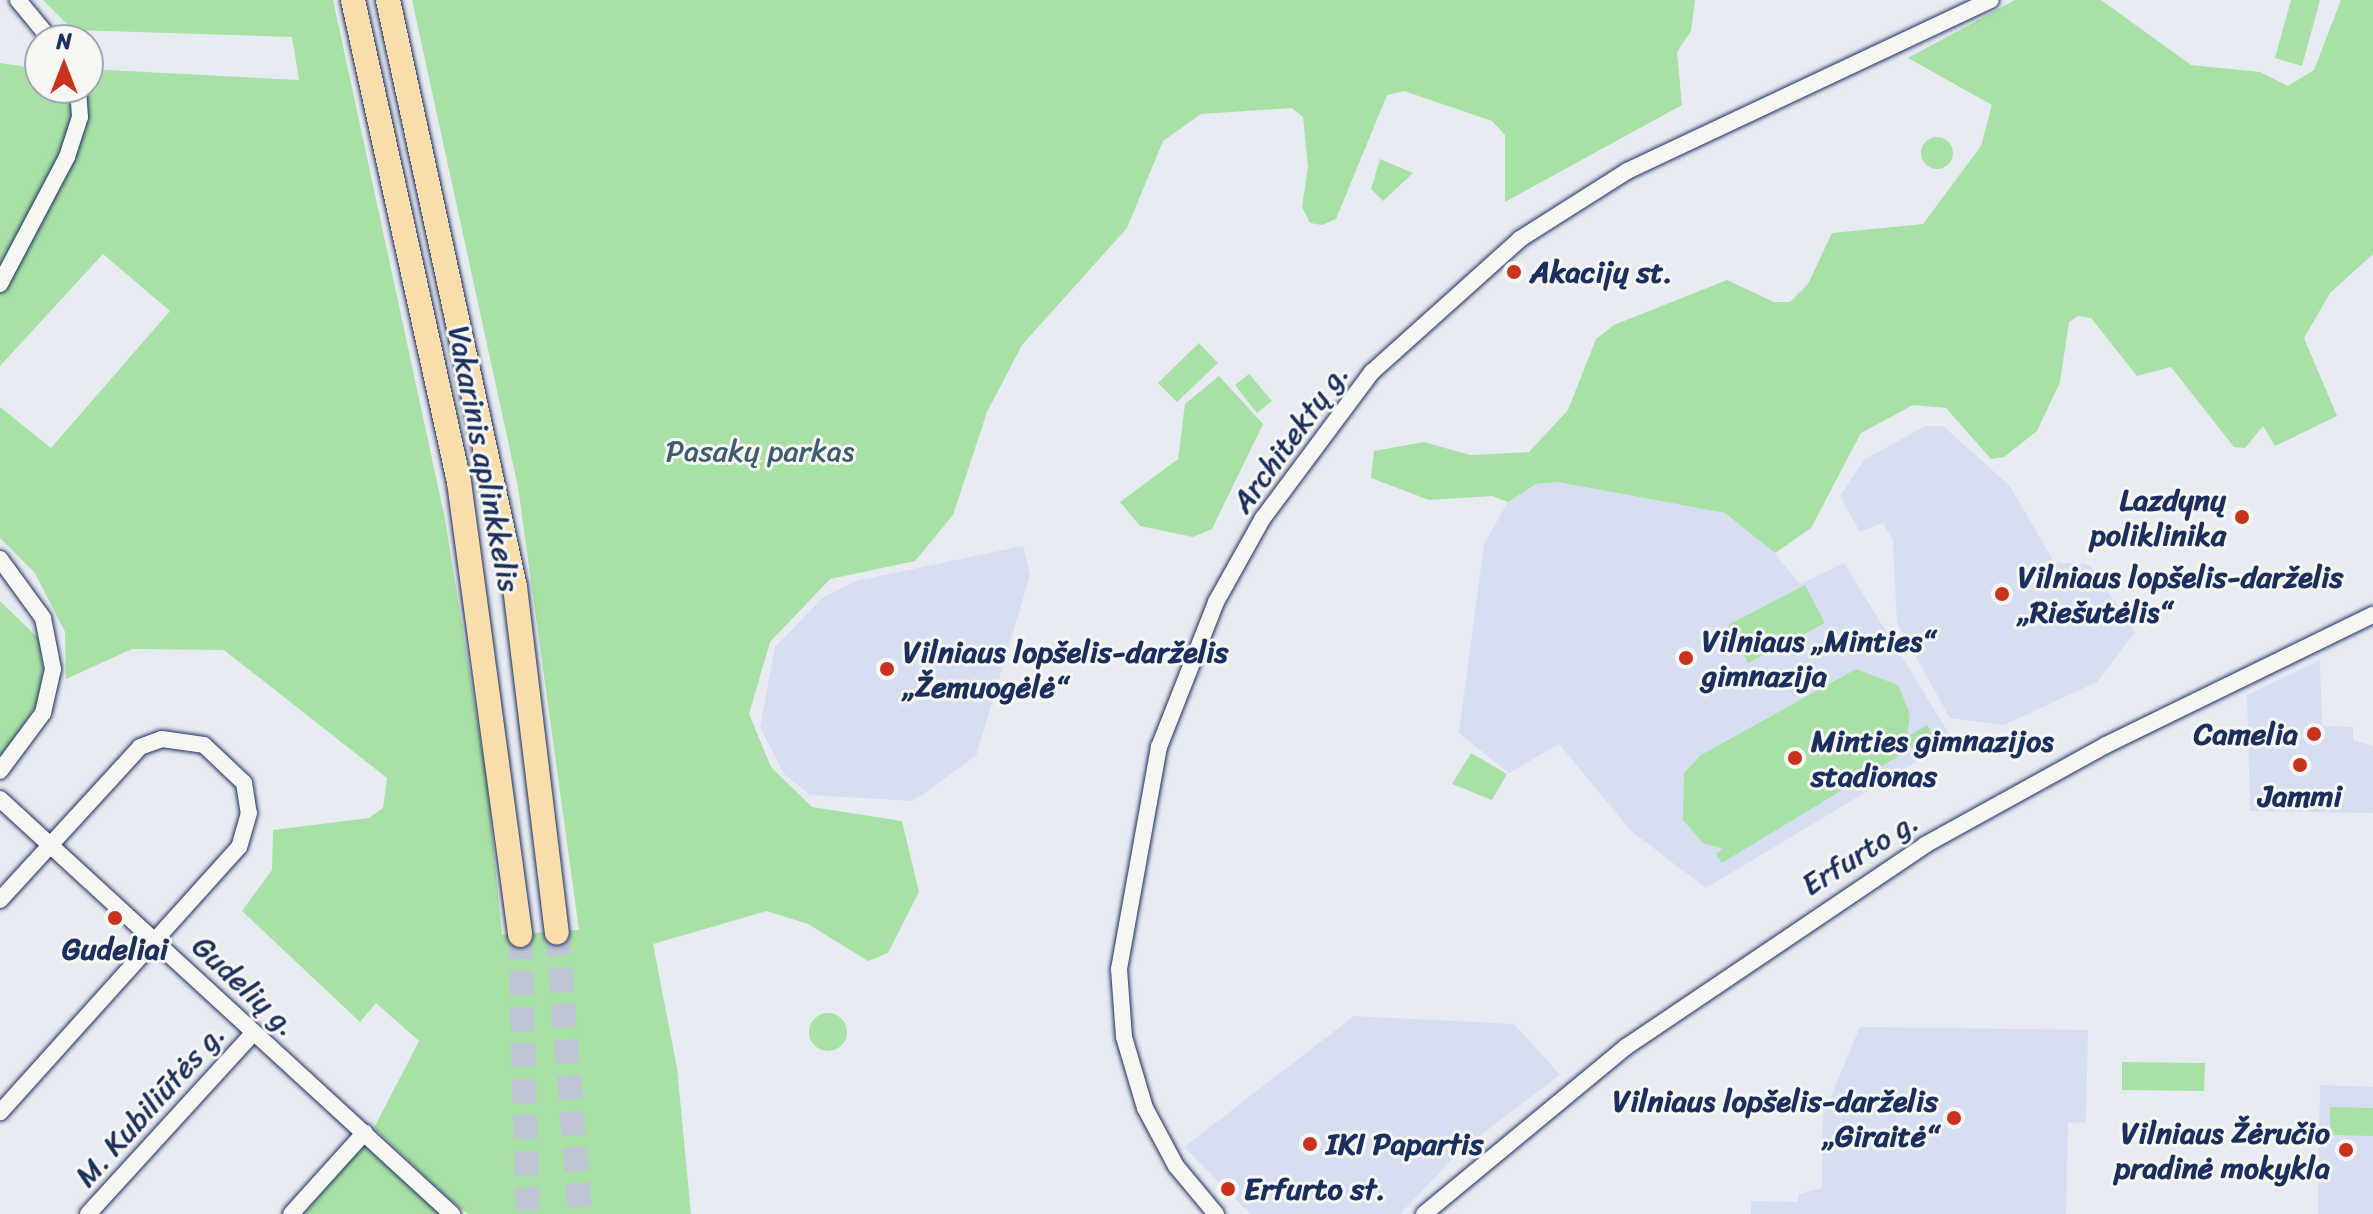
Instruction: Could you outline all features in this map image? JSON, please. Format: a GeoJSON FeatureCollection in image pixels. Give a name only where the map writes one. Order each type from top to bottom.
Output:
{"type":"FeatureCollection","features":[{"type":"Feature","properties":{"kind":"highway","name":"Vakarinis aplinkkelis"},"geometry":{"type":"LineString","coordinates":[[353,0],[459,482],[520,935]]}},
{"type":"Feature","properties":{"kind":"highway","name":"Vakarinis aplinkkelis"},"geometry":{"type":"LineString","coordinates":[[388,0],[515,587],[557,932]]}},
{"type":"Feature","properties":{"kind":"street"},"geometry":{"type":"LineString","coordinates":[[18,0],[38,24]]}},
{"type":"Feature","properties":{"kind":"street","name":"Architektų g."},"geometry":{"type":"LineString","coordinates":[[1216,1214],[1176,1166],[1145,1108],[1124,1037],[1119,969],[1159,747],[1216,602],[1263,518],[1381,363],[1520,239],[1627,171],[1991,0]]}},
{"type":"Feature","properties":{"kind":"street"},"geometry":{"type":"LineString","coordinates":[[0,284],[67,157],[80,117],[79,104]]}},
{"type":"Feature","properties":{"kind":"street"},"geometry":{"type":"LineString","coordinates":[[0,559],[43,618],[53,669],[43,713],[0,771]]}},
{"type":"Feature","properties":{"kind":"street","name":"Erfurto g."},"geometry":{"type":"LineString","coordinates":[[1424,1214],[1626,1047],[1925,845],[2092,752],[2373,615]]}},
{"type":"Feature","properties":{"kind":"street"},"geometry":{"type":"LineString","coordinates":[[0,900],[140,747],[185,741],[225,759],[246,791],[244,836],[156,941],[0,1112]]}},
{"type":"Feature","properties":{"kind":"street","name":"Gudelių g."},"geometry":{"type":"LineString","coordinates":[[0,799],[452,1214]]}},
{"type":"Feature","properties":{"kind":"street","name":"M. Kubiliūtės g."},"geometry":{"type":"LineString","coordinates":[[88,1214],[253,1033]]}},
{"type":"Feature","properties":{"kind":"street"},"geometry":{"type":"LineString","coordinates":[[291,1214],[365,1132]]}},
{"type":"Feature","properties":{"kind":"shaded area","name":"Vilniaus lopšelis-darželis „Riešutėlis“"},"geometry":{"type":"Polygon","coordinates":[[[1925,426],[1943,426],[2010,486],[2054,562],[2090,565],[2135,632],[2097,682],[2004,725],[1950,718],[1897,623],[1893,540],[1883,523],[1860,532],[1840,496],[1864,460],[1925,426]]]}},
{"type":"Feature","properties":{"kind":"shaded area","name":"Vilniaus „Minties“ gimnazija"},"geometry":{"type":"Polygon","coordinates":[[[1558,482],[1725,513],[1759,535],[1800,584],[1844,563],[1953,740],[1706,888],[1631,831],[1559,744],[1509,773],[1459,733],[1484,544],[1508,502],[1536,484],[1558,482]]]}},
{"type":"Feature","properties":{"kind":"shaded area","name":"Vilniaus lopšelis-darželis „Žemuogėlė“"},"geometry":{"type":"Polygon","coordinates":[[[1023,546],[1030,575],[976,756],[913,801],[810,795],[784,774],[760,727],[775,647],[822,598],[856,581],[1023,546]]]}},
{"type":"Feature","properties":{"kind":"shaded area"},"geometry":{"type":"Polygon","coordinates":[[[2320,660],[2322,726],[2353,727],[2353,740],[2373,746],[2373,813],[2250,811],[2247,695],[2320,660]]]}},
{"type":"Feature","properties":{"kind":"shaded area"},"geometry":{"type":"Polygon","coordinates":[[[1354,1016],[1514,1024],[1560,1075],[1461,1150],[1400,1214],[1250,1214],[1184,1147],[1354,1016]]]}},
{"type":"Feature","properties":{"kind":"shaded area","name":"Vilniaus lopšelis-darželis „Giraitė“"},"geometry":{"type":"Polygon","coordinates":[[[1860,1027],[2088,1030],[2086,1122],[2068,1123],[2066,1214],[1751,1214],[1751,1201],[1798,1202],[1799,1194],[1822,1188],[1823,1115],[1860,1027]]]}},
{"type":"Feature","properties":{"kind":"shaded area","name":"Vilniaus Žėručio pradinė mokykla"},"geometry":{"type":"Polygon","coordinates":[[[2320,1085],[2373,1087],[2373,1214],[2318,1214],[2320,1085]]]}},
{"type":"Feature","properties":{"kind":"green space","name":"Pasakų parkas"},"geometry":{"type":"Polygon","coordinates":[[[43,0],[333,0],[445,519],[487,782],[502,935],[579,930],[518,487],[412,0],[1695,0],[1691,31],[1677,52],[1682,105],[1505,202],[1505,135],[1492,121],[1404,91],[1387,95],[1336,219],[1322,225],[1310,223],[1302,207],[1308,167],[1303,117],[1292,108],[1201,114],[1163,141],[1127,228],[1022,345],[987,412],[953,515],[915,561],[830,579],[770,642],[749,714],[771,767],[812,807],[902,821],[919,892],[888,953],[868,961],[808,924],[767,911],[653,944],[677,1068],[691,1214],[468,1214],[447,1197],[374,1128],[419,1041],[376,1003],[360,1022],[242,911],[272,870],[273,830],[369,818],[383,808],[387,778],[224,650],[132,649],[66,679],[65,632],[35,573],[0,538],[0,407],[51,448],[170,311],[103,254],[0,366],[0,63],[24,67],[24,104],[104,104],[104,70],[299,80],[292,37],[104,31],[104,24],[67,24],[43,0]]]}},
{"type":"Feature","properties":{"kind":"green space"},"geometry":{"type":"Polygon","coordinates":[[[2015,0],[2101,0],[2191,65],[2260,72],[2288,86],[2314,70],[2341,0],[2373,0],[2373,254],[2330,293],[2304,338],[2337,416],[2275,446],[2263,426],[2245,448],[2234,447],[2171,367],[2137,376],[2091,318],[2078,316],[2069,322],[2060,382],[2037,431],[2004,457],[1991,459],[1946,408],[1913,405],[1861,433],[1811,528],[1775,553],[1725,513],[1558,482],[1536,484],[1508,502],[1492,496],[1429,500],[1371,478],[1374,451],[1424,442],[1470,455],[1529,452],[1568,410],[1596,339],[1614,325],[1727,280],[1774,302],[1790,302],[1808,284],[1832,233],[1923,224],[1981,146],[1992,105],[1908,58],[2015,0]]]}},
{"type":"Feature","properties":{"kind":"green space"},"geometry":{"type":"Polygon","coordinates":[[[2291,0],[2320,0],[2302,66],[2275,58],[2291,0]]]}},
{"type":"Feature","properties":{"kind":"green space"},"geometry":{"type":"Polygon","coordinates":[[[1937,137],[1948,142],[1953,153],[1948,164],[1937,169],[1926,164],[1921,153],[1926,142],[1937,137]]]}},
{"type":"Feature","properties":{"kind":"green space"},"geometry":{"type":"Polygon","coordinates":[[[1380,159],[1413,173],[1383,201],[1371,189],[1380,159]]]}},
{"type":"Feature","properties":{"kind":"green space"},"geometry":{"type":"Polygon","coordinates":[[[1199,343],[1218,363],[1177,402],[1158,383],[1199,343]]]}},
{"type":"Feature","properties":{"kind":"green space"},"geometry":{"type":"Polygon","coordinates":[[[1249,374],[1272,401],[1257,413],[1235,385],[1249,374]]]}},
{"type":"Feature","properties":{"kind":"green space"},"geometry":{"type":"Polygon","coordinates":[[[1219,376],[1263,424],[1212,529],[1193,537],[1140,526],[1120,502],[1178,459],[1185,404],[1219,376]]]}},
{"type":"Feature","properties":{"kind":"green space"},"geometry":{"type":"Polygon","coordinates":[[[1805,585],[1825,623],[1748,663],[1728,625],[1805,585]]]}},
{"type":"Feature","properties":{"kind":"green space"},"geometry":{"type":"Polygon","coordinates":[[[0,601],[39,639],[43,665],[39,701],[0,760],[0,601]]]}},
{"type":"Feature","properties":{"kind":"green space"},"geometry":{"type":"Polygon","coordinates":[[[1856,669],[1898,685],[1910,714],[1907,737],[1927,725],[1933,735],[1722,863],[1716,854],[1723,849],[1703,843],[1683,820],[1684,773],[1701,755],[1856,669]]]}},
{"type":"Feature","properties":{"kind":"green space"},"geometry":{"type":"Polygon","coordinates":[[[1471,753],[1507,774],[1492,800],[1452,784],[1471,753]]]}},
{"type":"Feature","properties":{"kind":"green space"},"geometry":{"type":"Polygon","coordinates":[[[828,1013],[841,1019],[847,1032],[841,1045],[828,1051],[815,1045],[809,1032],[815,1019],[828,1013]]]}},
{"type":"Feature","properties":{"kind":"green space"},"geometry":{"type":"Polygon","coordinates":[[[2122,1062],[2205,1063],[2204,1091],[2122,1090],[2122,1062]]]}},
{"type":"Feature","properties":{"kind":"green space"},"geometry":{"type":"Polygon","coordinates":[[[2330,1107],[2373,1108],[2373,1136],[2330,1135],[2330,1107]]]}},
{"type":"Feature","properties":{"kind":"green space"},"geometry":{"type":"Polygon","coordinates":[[[363,1145],[440,1214],[304,1214],[363,1145]]]}},
{"type":"Feature","properties":{"kind":"tunnel"},"geometry":{"type":"LineString","coordinates":[[557,932],[580,1214]]}},
{"type":"Feature","properties":{"kind":"tunnel"},"geometry":{"type":"LineString","coordinates":[[520,935],[528,1214]]}},
{"type":"Feature","properties":{"kind":"place","name":"Akacijų st."},"geometry":{"type":"Point","coordinates":[1514,272]}},
{"type":"Feature","properties":{"kind":"place","name":"Lazdynų poliklinika"},"geometry":{"type":"Point","coordinates":[2242,517]}},
{"type":"Feature","properties":{"kind":"place","name":"Vilniaus lopšelis-darželis „Riešutėlis“"},"geometry":{"type":"Point","coordinates":[2002,594]}},
{"type":"Feature","properties":{"kind":"place","name":"Vilniaus „Minties“ gimnazija"},"geometry":{"type":"Point","coordinates":[1686,658]}},
{"type":"Feature","properties":{"kind":"place","name":"Vilniaus lopšelis-darželis „Žemuogėlė“"},"geometry":{"type":"Point","coordinates":[887,669]}},
{"type":"Feature","properties":{"kind":"place","name":"Camelia"},"geometry":{"type":"Point","coordinates":[2314,734]}},
{"type":"Feature","properties":{"kind":"place","name":"Minties gimnazijos stadionas"},"geometry":{"type":"Point","coordinates":[1795,758]}},
{"type":"Feature","properties":{"kind":"place","name":"Jammi"},"geometry":{"type":"Point","coordinates":[2300,765]}},
{"type":"Feature","properties":{"kind":"place","name":"Gudeliai"},"geometry":{"type":"Point","coordinates":[115,918]}},
{"type":"Feature","properties":{"kind":"place","name":"Vilniaus lopšelis-darželis „Giraitė“"},"geometry":{"type":"Point","coordinates":[1954,1118]}},
{"type":"Feature","properties":{"kind":"place","name":"IKI Papartis"},"geometry":{"type":"Point","coordinates":[1310,1144]}},
{"type":"Feature","properties":{"kind":"place","name":"Vilniaus Žėručio pradinė mokykla"},"geometry":{"type":"Point","coordinates":[2346,1150]}},
{"type":"Feature","properties":{"kind":"place","name":"Erfurto st."},"geometry":{"type":"Point","coordinates":[1228,1189]}}]}
